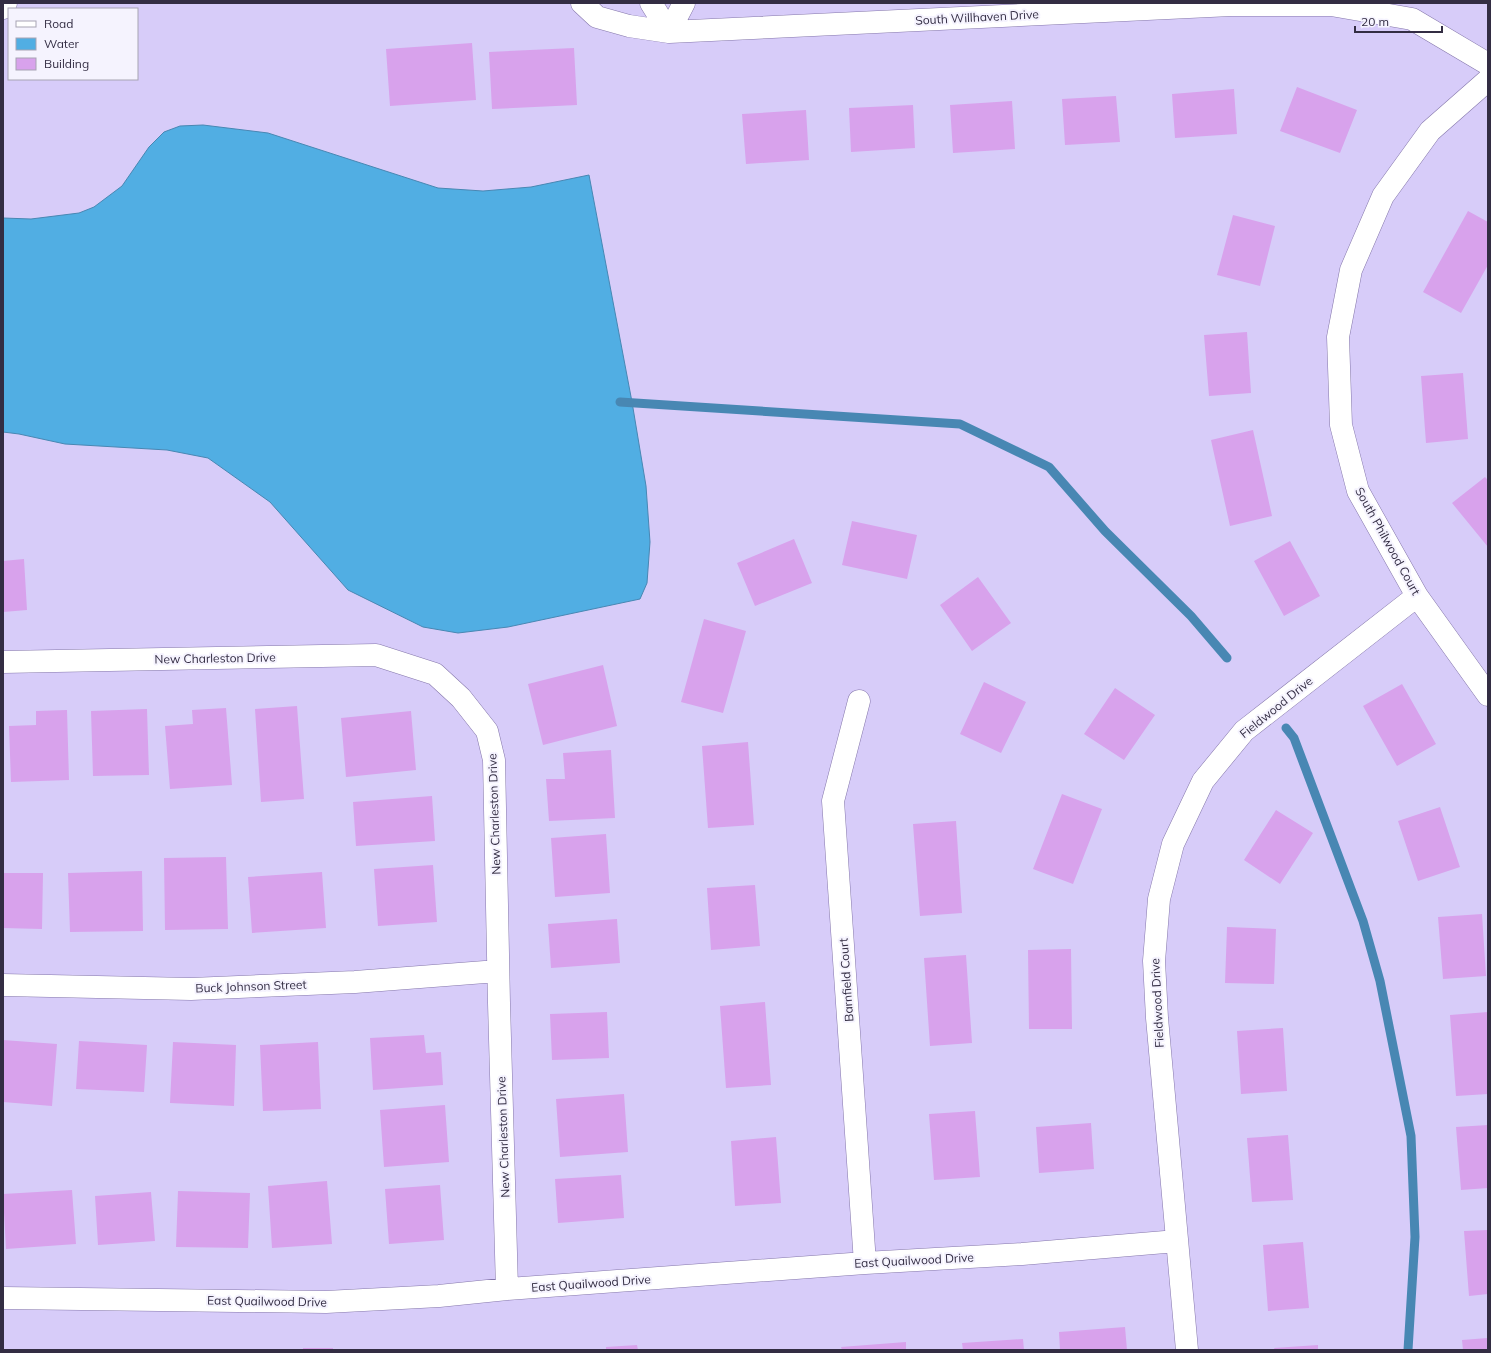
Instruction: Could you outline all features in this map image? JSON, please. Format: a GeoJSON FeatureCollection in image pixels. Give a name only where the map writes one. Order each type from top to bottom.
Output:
{"type":"FeatureCollection","features":[{"type":"Feature","properties":{"kind":"street"},"geometry":{"type":"LineString","coordinates":[[3,8],[6,3]]}},
{"type":"Feature","properties":{"kind":"street","name":"South Willhaven Drive"},"geometry":{"type":"LineString","coordinates":[[582,3],[596,17],[629,26],[670,32],[1231,4],[1331,5],[1412,19],[1488,64]]}},
{"type":"Feature","properties":{"kind":"street"},"geometry":{"type":"LineString","coordinates":[[651,3],[670,32]]}},
{"type":"Feature","properties":{"kind":"street"},"geometry":{"type":"LineString","coordinates":[[670,32],[684,3]]}},
{"type":"Feature","properties":{"kind":"street","name":"South Philwood Court"},"geometry":{"type":"LineString","coordinates":[[1488,80],[1430,131],[1383,196],[1351,270],[1338,337],[1342,426],[1358,491],[1417,596],[1488,695]]}},
{"type":"Feature","properties":{"kind":"street","name":"Fieldwood Drive"},"geometry":{"type":"LineString","coordinates":[[1187,1350],[1157,1018],[1154,961],[1159,900],[1173,844],[1203,781],[1244,731],[1417,596]]}},
{"type":"Feature","properties":{"kind":"street","name":"New Charleston Drive"},"geometry":{"type":"LineString","coordinates":[[3,662],[376,656],[434,674],[461,698],[487,731],[494,760],[498,972],[507,1289]]}},
{"type":"Feature","properties":{"kind":"street","name":"Barnfield Court"},"geometry":{"type":"LineString","coordinates":[[859,701],[833,801],[865,1263]]}},
{"type":"Feature","properties":{"kind":"street","name":"Buck Johnson Street"},"geometry":{"type":"LineString","coordinates":[[3,985],[191,989],[355,982],[498,972]]}},
{"type":"Feature","properties":{"kind":"street","name":"East Quailwood Drive"},"geometry":{"type":"LineString","coordinates":[[3,1298],[326,1302],[439,1296],[507,1289],[865,1263],[1022,1254],[1178,1241]]}},
{"type":"Feature","properties":{"kind":"water"},"geometry":{"type":"Polygon","coordinates":[[[203,125],[268,133],[438,188],[483,191],[531,187],[589,175],[632,402],[646,486],[650,542],[647,583],[640,599],[508,627],[458,633],[423,627],[348,590],[270,502],[208,458],[167,450],[65,444],[3,432],[3,218],[31,219],[79,213],[94,207],[122,186],[149,147],[164,132],[180,126],[203,125]]]}},
{"type":"Feature","properties":{"kind":"building"},"geometry":{"type":"Polygon","coordinates":[[[472,43],[476,100],[390,106],[386,49],[472,43]]]}},
{"type":"Feature","properties":{"kind":"building"},"geometry":{"type":"Polygon","coordinates":[[[574,48],[577,105],[492,109],[489,52],[574,48]]]}},
{"type":"Feature","properties":{"kind":"building"},"geometry":{"type":"Polygon","coordinates":[[[1297,87],[1357,110],[1340,153],[1280,131],[1297,87]]]}},
{"type":"Feature","properties":{"kind":"building"},"geometry":{"type":"Polygon","coordinates":[[[1234,89],[1237,134],[1175,138],[1172,94],[1234,89]]]}},
{"type":"Feature","properties":{"kind":"building"},"geometry":{"type":"Polygon","coordinates":[[[1116,96],[1120,142],[1065,145],[1062,99],[1116,96]]]}},
{"type":"Feature","properties":{"kind":"building"},"geometry":{"type":"Polygon","coordinates":[[[1012,101],[1015,149],[953,153],[950,105],[1012,101]]]}},
{"type":"Feature","properties":{"kind":"building"},"geometry":{"type":"Polygon","coordinates":[[[913,105],[915,148],[851,152],[849,108],[913,105]]]}},
{"type":"Feature","properties":{"kind":"building"},"geometry":{"type":"Polygon","coordinates":[[[806,110],[809,160],[746,164],[742,114],[806,110]]]}},
{"type":"Feature","properties":{"kind":"building"},"geometry":{"type":"Polygon","coordinates":[[[1468,211],[1488,222],[1488,265],[1461,313],[1423,292],[1468,211]]]}},
{"type":"Feature","properties":{"kind":"building"},"geometry":{"type":"Polygon","coordinates":[[[1233,215],[1275,226],[1260,286],[1217,275],[1233,215]]]}},
{"type":"Feature","properties":{"kind":"building"},"geometry":{"type":"Polygon","coordinates":[[[1247,332],[1251,393],[1209,396],[1204,335],[1247,332]]]}},
{"type":"Feature","properties":{"kind":"building"},"geometry":{"type":"Polygon","coordinates":[[[1463,373],[1468,439],[1426,443],[1421,376],[1463,373]]]}},
{"type":"Feature","properties":{"kind":"building"},"geometry":{"type":"Polygon","coordinates":[[[1253,430],[1272,516],[1230,526],[1211,440],[1253,430]]]}},
{"type":"Feature","properties":{"kind":"building"},"geometry":{"type":"Polygon","coordinates":[[[1485,477],[1488,480],[1488,547],[1452,503],[1485,477]]]}},
{"type":"Feature","properties":{"kind":"building"},"geometry":{"type":"Polygon","coordinates":[[[852,521],[917,535],[907,579],[842,565],[852,521]]]}},
{"type":"Feature","properties":{"kind":"building"},"geometry":{"type":"Polygon","coordinates":[[[794,539],[812,583],[755,606],[737,563],[794,539]]]}},
{"type":"Feature","properties":{"kind":"building"},"geometry":{"type":"Polygon","coordinates":[[[1290,541],[1320,596],[1284,616],[1254,561],[1290,541]]]}},
{"type":"Feature","properties":{"kind":"building"},"geometry":{"type":"Polygon","coordinates":[[[24,559],[27,610],[3,612],[3,561],[24,559]]]}},
{"type":"Feature","properties":{"kind":"building"},"geometry":{"type":"Polygon","coordinates":[[[978,577],[1011,623],[972,651],[940,605],[978,577]]]}},
{"type":"Feature","properties":{"kind":"building"},"geometry":{"type":"Polygon","coordinates":[[[704,619],[746,631],[723,713],[681,702],[704,619]]]}},
{"type":"Feature","properties":{"kind":"building"},"geometry":{"type":"Polygon","coordinates":[[[603,665],[617,726],[543,745],[528,684],[603,665]]]}},
{"type":"Feature","properties":{"kind":"building"},"geometry":{"type":"Polygon","coordinates":[[[984,682],[1026,702],[1001,753],[960,734],[984,682]]]}},
{"type":"Feature","properties":{"kind":"building"},"geometry":{"type":"Polygon","coordinates":[[[1402,684],[1436,744],[1397,766],[1363,706],[1402,684]]]}},
{"type":"Feature","properties":{"kind":"building"},"geometry":{"type":"Polygon","coordinates":[[[1115,688],[1155,715],[1124,760],[1084,734],[1115,688]]]}},
{"type":"Feature","properties":{"kind":"building"},"geometry":{"type":"Polygon","coordinates":[[[297,706],[304,799],[261,802],[255,709],[297,706]]]}},
{"type":"Feature","properties":{"kind":"building"},"geometry":{"type":"Polygon","coordinates":[[[226,708],[232,785],[170,789],[165,726],[193,724],[192,710],[226,708]]]}},
{"type":"Feature","properties":{"kind":"building"},"geometry":{"type":"Polygon","coordinates":[[[147,709],[149,775],[93,776],[91,711],[147,709]]]}},
{"type":"Feature","properties":{"kind":"building"},"geometry":{"type":"Polygon","coordinates":[[[67,710],[69,780],[11,782],[9,726],[36,725],[36,711],[67,710]]]}},
{"type":"Feature","properties":{"kind":"building"},"geometry":{"type":"Polygon","coordinates":[[[411,711],[416,770],[346,777],[341,718],[411,711]]]}},
{"type":"Feature","properties":{"kind":"building"},"geometry":{"type":"Polygon","coordinates":[[[748,742],[754,825],[708,828],[702,746],[748,742]]]}},
{"type":"Feature","properties":{"kind":"building"},"geometry":{"type":"Polygon","coordinates":[[[611,750],[615,818],[549,821],[546,779],[565,779],[563,753],[611,750]]]}},
{"type":"Feature","properties":{"kind":"building"},"geometry":{"type":"Polygon","coordinates":[[[1062,794],[1102,809],[1073,884],[1033,869],[1062,794]]]}},
{"type":"Feature","properties":{"kind":"building"},"geometry":{"type":"Polygon","coordinates":[[[432,796],[435,841],[356,846],[353,802],[432,796]]]}},
{"type":"Feature","properties":{"kind":"building"},"geometry":{"type":"Polygon","coordinates":[[[1440,807],[1460,867],[1418,881],[1398,821],[1440,807]]]}},
{"type":"Feature","properties":{"kind":"building"},"geometry":{"type":"Polygon","coordinates":[[[1276,810],[1313,833],[1280,884],[1244,860],[1276,810]]]}},
{"type":"Feature","properties":{"kind":"building"},"geometry":{"type":"Polygon","coordinates":[[[956,821],[962,913],[920,916],[913,824],[956,821]]]}},
{"type":"Feature","properties":{"kind":"building"},"geometry":{"type":"Polygon","coordinates":[[[606,834],[610,893],[555,897],[551,838],[606,834]]]}},
{"type":"Feature","properties":{"kind":"building"},"geometry":{"type":"Polygon","coordinates":[[[226,857],[228,929],[165,930],[164,858],[226,857]]]}},
{"type":"Feature","properties":{"kind":"building"},"geometry":{"type":"Polygon","coordinates":[[[433,865],[437,922],[378,926],[374,869],[433,865]]]}},
{"type":"Feature","properties":{"kind":"building"},"geometry":{"type":"Polygon","coordinates":[[[142,871],[143,931],[70,932],[68,873],[142,871]]]}},
{"type":"Feature","properties":{"kind":"building"},"geometry":{"type":"Polygon","coordinates":[[[322,872],[326,928],[252,933],[248,877],[322,872]]]}},
{"type":"Feature","properties":{"kind":"building"},"geometry":{"type":"Polygon","coordinates":[[[3,873],[43,873],[42,929],[3,928],[3,873]]]}},
{"type":"Feature","properties":{"kind":"building"},"geometry":{"type":"Polygon","coordinates":[[[755,885],[760,946],[711,950],[707,888],[755,885]]]}},
{"type":"Feature","properties":{"kind":"building"},"geometry":{"type":"Polygon","coordinates":[[[1482,914],[1486,976],[1443,979],[1438,917],[1482,914]]]}},
{"type":"Feature","properties":{"kind":"building"},"geometry":{"type":"Polygon","coordinates":[[[617,919],[620,963],[551,968],[548,924],[617,919]]]}},
{"type":"Feature","properties":{"kind":"building"},"geometry":{"type":"Polygon","coordinates":[[[1227,927],[1276,929],[1274,984],[1225,983],[1227,927]]]}},
{"type":"Feature","properties":{"kind":"building"},"geometry":{"type":"Polygon","coordinates":[[[1071,949],[1072,1029],[1029,1029],[1028,950],[1071,949]]]}},
{"type":"Feature","properties":{"kind":"building"},"geometry":{"type":"Polygon","coordinates":[[[966,955],[972,1043],[930,1046],[924,958],[966,955]]]}},
{"type":"Feature","properties":{"kind":"building"},"geometry":{"type":"Polygon","coordinates":[[[765,1002],[771,1085],[726,1088],[720,1006],[765,1002]]]}},
{"type":"Feature","properties":{"kind":"building"},"geometry":{"type":"Polygon","coordinates":[[[607,1012],[609,1058],[552,1060],[550,1014],[607,1012]]]}},
{"type":"Feature","properties":{"kind":"building"},"geometry":{"type":"Polygon","coordinates":[[[1488,1012],[1488,1094],[1456,1096],[1450,1015],[1488,1012]]]}},
{"type":"Feature","properties":{"kind":"building"},"geometry":{"type":"Polygon","coordinates":[[[1283,1028],[1287,1091],[1241,1094],[1237,1031],[1283,1028]]]}},
{"type":"Feature","properties":{"kind":"building"},"geometry":{"type":"Polygon","coordinates":[[[424,1035],[426,1053],[441,1052],[443,1085],[373,1090],[370,1038],[424,1035]]]}},
{"type":"Feature","properties":{"kind":"building"},"geometry":{"type":"Polygon","coordinates":[[[3,1040],[57,1044],[52,1106],[3,1102],[3,1040]]]}},
{"type":"Feature","properties":{"kind":"building"},"geometry":{"type":"Polygon","coordinates":[[[79,1041],[147,1045],[144,1092],[76,1089],[79,1041]]]}},
{"type":"Feature","properties":{"kind":"building"},"geometry":{"type":"Polygon","coordinates":[[[173,1042],[236,1045],[234,1106],[170,1103],[173,1042]]]}},
{"type":"Feature","properties":{"kind":"building"},"geometry":{"type":"Polygon","coordinates":[[[318,1042],[321,1109],[263,1111],[260,1045],[318,1042]]]}},
{"type":"Feature","properties":{"kind":"building"},"geometry":{"type":"Polygon","coordinates":[[[624,1094],[628,1152],[560,1157],[556,1099],[624,1094]]]}},
{"type":"Feature","properties":{"kind":"building"},"geometry":{"type":"Polygon","coordinates":[[[445,1105],[449,1162],[384,1167],[380,1110],[445,1105]]]}},
{"type":"Feature","properties":{"kind":"building"},"geometry":{"type":"Polygon","coordinates":[[[975,1111],[980,1177],[934,1180],[929,1114],[975,1111]]]}},
{"type":"Feature","properties":{"kind":"building"},"geometry":{"type":"Polygon","coordinates":[[[1091,1123],[1094,1169],[1039,1173],[1036,1127],[1091,1123]]]}},
{"type":"Feature","properties":{"kind":"building"},"geometry":{"type":"Polygon","coordinates":[[[1488,1125],[1488,1188],[1461,1190],[1456,1127],[1488,1125]]]}},
{"type":"Feature","properties":{"kind":"building"},"geometry":{"type":"Polygon","coordinates":[[[1288,1135],[1293,1200],[1252,1202],[1247,1138],[1288,1135]]]}},
{"type":"Feature","properties":{"kind":"building"},"geometry":{"type":"Polygon","coordinates":[[[776,1137],[781,1203],[735,1206],[731,1141],[776,1137]]]}},
{"type":"Feature","properties":{"kind":"building"},"geometry":{"type":"Polygon","coordinates":[[[621,1175],[624,1218],[558,1223],[555,1179],[621,1175]]]}},
{"type":"Feature","properties":{"kind":"building"},"geometry":{"type":"Polygon","coordinates":[[[327,1181],[332,1244],[272,1248],[268,1186],[327,1181]]]}},
{"type":"Feature","properties":{"kind":"building"},"geometry":{"type":"Polygon","coordinates":[[[440,1185],[444,1240],[389,1244],[385,1189],[440,1185]]]}},
{"type":"Feature","properties":{"kind":"building"},"geometry":{"type":"Polygon","coordinates":[[[72,1190],[76,1244],[6,1249],[3,1194],[72,1190]]]}},
{"type":"Feature","properties":{"kind":"building"},"geometry":{"type":"Polygon","coordinates":[[[178,1191],[250,1193],[248,1248],[176,1247],[178,1191]]]}},
{"type":"Feature","properties":{"kind":"building"},"geometry":{"type":"Polygon","coordinates":[[[151,1192],[155,1241],[98,1245],[95,1196],[151,1192]]]}},
{"type":"Feature","properties":{"kind":"building"},"geometry":{"type":"Polygon","coordinates":[[[1488,1230],[1488,1294],[1469,1296],[1464,1231],[1488,1230]]]}},
{"type":"Feature","properties":{"kind":"building"},"geometry":{"type":"Polygon","coordinates":[[[1303,1242],[1309,1308],[1268,1311],[1263,1245],[1303,1242]]]}},
{"type":"Feature","properties":{"kind":"building"},"geometry":{"type":"Polygon","coordinates":[[[1125,1327],[1127,1350],[1060,1350],[1059,1332],[1125,1327]]]}},
{"type":"Feature","properties":{"kind":"building"},"geometry":{"type":"Polygon","coordinates":[[[1488,1338],[1488,1350],[1463,1350],[1462,1340],[1488,1338]]]}},
{"type":"Feature","properties":{"kind":"building"},"geometry":{"type":"Polygon","coordinates":[[[1023,1339],[1024,1350],[963,1350],[962,1343],[1023,1339]]]}},
{"type":"Feature","properties":{"kind":"building"},"geometry":{"type":"Polygon","coordinates":[[[906,1342],[906,1350],[842,1350],[841,1347],[906,1342]]]}},
{"type":"Feature","properties":{"kind":"building"},"geometry":{"type":"Polygon","coordinates":[[[637,1345],[638,1350],[606,1350],[606,1347],[637,1345]]]}},
{"type":"Feature","properties":{"kind":"building"},"geometry":{"type":"Polygon","coordinates":[[[1318,1345],[1318,1350],[1275,1350],[1274,1348],[1318,1345]]]}},
{"type":"Feature","properties":{"kind":"building"},"geometry":{"type":"Polygon","coordinates":[[[303,1348],[333,1348],[333,1350],[303,1350],[303,1348]]]}},
{"type":"Feature","properties":{"kind":"waterway"},"geometry":{"type":"LineString","coordinates":[[620,402],[960,424],[1049,467],[1105,531],[1191,616],[1227,658]]}},
{"type":"Feature","properties":{"kind":"waterway"},"geometry":{"type":"LineString","coordinates":[[1286,728],[1294,738],[1363,921],[1380,981],[1411,1136],[1415,1237],[1408,1350]]}}]}
